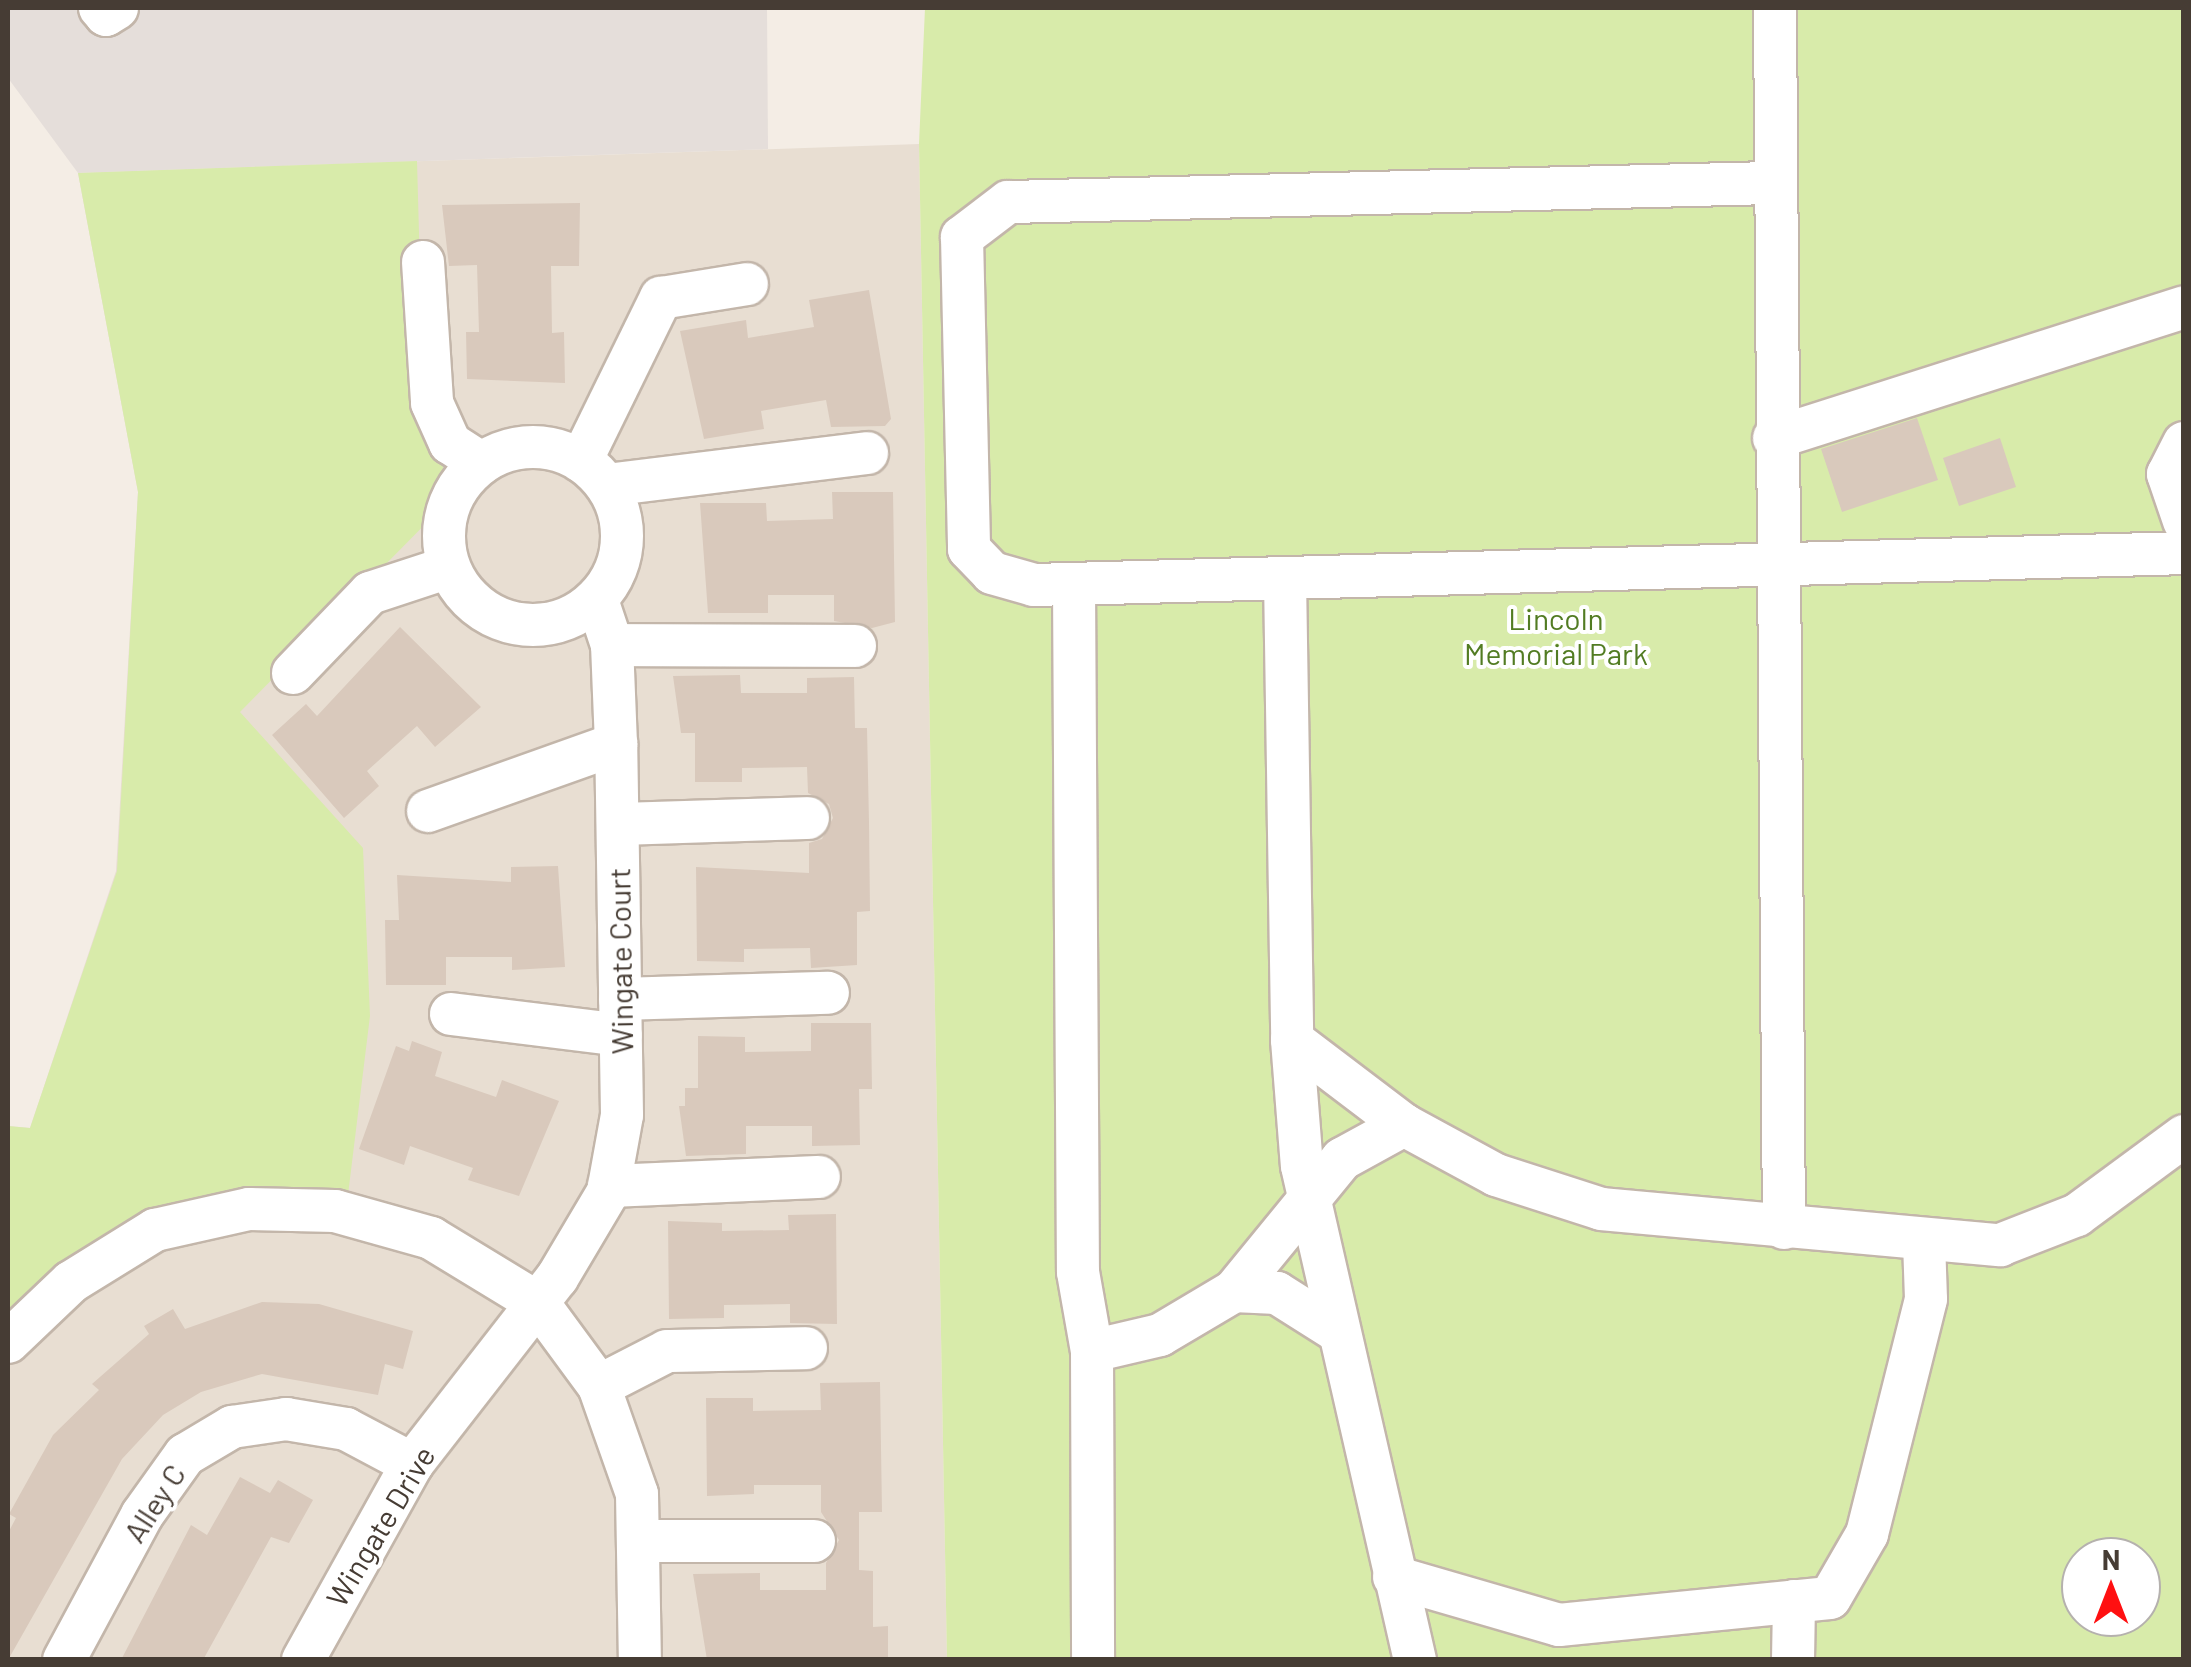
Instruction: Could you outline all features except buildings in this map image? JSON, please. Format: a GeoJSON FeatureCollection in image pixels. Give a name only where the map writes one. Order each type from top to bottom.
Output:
{"type":"FeatureCollection","features":[{"type":"Feature","properties":{"kind":"street"},"geometry":{"type":"LineString","coordinates":[[100,8],[106,15],[118,8]]}},
{"type":"Feature","properties":{"kind":"street"},"geometry":{"type":"LineString","coordinates":[[1775,8],[1770,183],[1784,1228]]}},
{"type":"Feature","properties":{"kind":"street"},"geometry":{"type":"LineString","coordinates":[[1770,183],[1034,198],[1008,202],[973,222],[960,257],[964,532],[977,562],[1002,578],[1074,584],[2184,553]]}},
{"type":"Feature","properties":{"kind":"street"},"geometry":{"type":"LineString","coordinates":[[423,262],[432,402],[450,442],[482,463]]}},
{"type":"Feature","properties":{"kind":"street"},"geometry":{"type":"LineString","coordinates":[[748,284],[661,298],[594,473],[622,544],[597,600],[552,624],[526,626],[479,608],[449,567],[445,519],[482,463],[531,447],[594,473],[867,453]]}},
{"type":"Feature","properties":{"kind":"street"},"geometry":{"type":"LineString","coordinates":[[1774,438],[2184,308]]}},
{"type":"Feature","properties":{"kind":"street"},"geometry":{"type":"LineString","coordinates":[[2184,443],[2168,474],[2184,521]]}},
{"type":"Feature","properties":{"kind":"street"},"geometry":{"type":"LineString","coordinates":[[293,673],[370,593],[449,567]]}},
{"type":"Feature","properties":{"kind":"street"},"geometry":{"type":"LineString","coordinates":[[1285,578],[1292,1040],[1310,1205],[1334,1329],[1415,1660]]}},
{"type":"Feature","properties":{"kind":"street"},"geometry":{"type":"LineString","coordinates":[[1074,584],[1078,1272],[1092,1351],[1093,1660]]}},
{"type":"Feature","properties":{"kind":"street","name":"Wingate Court"},"geometry":{"type":"LineString","coordinates":[[538,1303],[610,1186],[622,1115],[612,646],[597,600]]}},
{"type":"Feature","properties":{"kind":"street"},"geometry":{"type":"LineString","coordinates":[[612,646],[855,646]]}},
{"type":"Feature","properties":{"kind":"street"},"geometry":{"type":"LineString","coordinates":[[428,811],[616,744]]}},
{"type":"Feature","properties":{"kind":"street"},"geometry":{"type":"LineString","coordinates":[[618,824],[808,818]]}},
{"type":"Feature","properties":{"kind":"street"},"geometry":{"type":"LineString","coordinates":[[452,1014],[621,1017],[828,992]]}},
{"type":"Feature","properties":{"kind":"street"},"geometry":{"type":"LineString","coordinates":[[1292,1040],[1404,1125],[1550,1196],[1601,1209],[1924,1242],[2000,1245],[2078,1215],[2184,1136]]}},
{"type":"Feature","properties":{"kind":"street"},"geometry":{"type":"LineString","coordinates":[[1092,1351],[1160,1336],[1234,1291],[1310,1205],[1342,1159],[1404,1125]]}},
{"type":"Feature","properties":{"kind":"street"},"geometry":{"type":"LineString","coordinates":[[610,1186],[819,1177]]}},
{"type":"Feature","properties":{"kind":"street"},"geometry":{"type":"LineString","coordinates":[[8,1342],[71,1282],[155,1230],[248,1209],[346,1211],[431,1238],[538,1303],[598,1386],[637,1494],[642,1542],[640,1660]]}},
{"type":"Feature","properties":{"kind":"street"},"geometry":{"type":"LineString","coordinates":[[1394,1576],[1559,1625],[1830,1598],[1867,1534],[1926,1299],[1924,1242]]}},
{"type":"Feature","properties":{"kind":"street"},"geometry":{"type":"LineString","coordinates":[[1234,1291],[1277,1293],[1334,1329]]}},
{"type":"Feature","properties":{"kind":"street","name":"Wingate Drive"},"geometry":{"type":"LineString","coordinates":[[303,1660],[412,1464],[538,1303]]}},
{"type":"Feature","properties":{"kind":"street"},"geometry":{"type":"LineString","coordinates":[[598,1386],[667,1350],[806,1348]]}},
{"type":"Feature","properties":{"kind":"street","name":"Alley C"},"geometry":{"type":"LineString","coordinates":[[64,1660],[142,1515],[185,1455],[232,1427],[286,1419],[346,1429],[412,1464]]}},
{"type":"Feature","properties":{"kind":"street"},"geometry":{"type":"LineString","coordinates":[[642,1542],[814,1542]]}},
{"type":"Feature","properties":{"kind":"street"},"geometry":{"type":"LineString","coordinates":[[1792,1660],[1794,1602]]}},
{"type":"Feature","properties":{"kind":"shaded area"},"geometry":{"type":"Polygon","coordinates":[[[8,8],[767,8],[768,149],[78,173],[8,78],[8,8]]]}},
{"type":"Feature","properties":{"kind":"shaded area"},"geometry":{"type":"Polygon","coordinates":[[[919,144],[947,1659],[8,1660],[8,1126],[30,1128],[116,871],[138,492],[78,173],[919,144]]]}},
{"type":"Feature","properties":{"kind":"green space","name":"Lincoln Memorial Park"},"geometry":{"type":"Polygon","coordinates":[[[925,8],[2183,8],[2183,1659],[947,1659],[919,144],[925,8]]]}},
{"type":"Feature","properties":{"kind":"green space"},"geometry":{"type":"Polygon","coordinates":[[[417,161],[424,412],[453,496],[240,712],[363,848],[370,1016],[346,1211],[155,1230],[8,1342],[8,1126],[30,1128],[117,871],[138,492],[78,173],[417,161]]]}}]}
